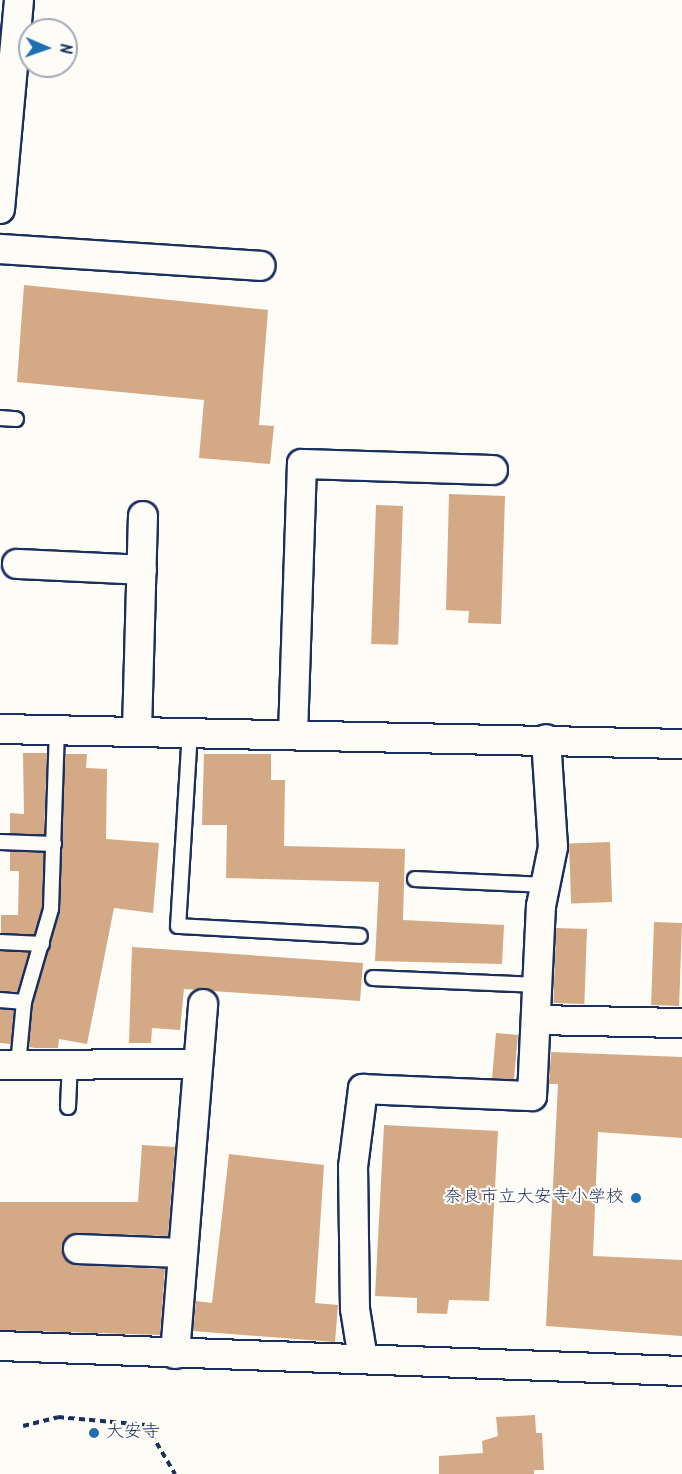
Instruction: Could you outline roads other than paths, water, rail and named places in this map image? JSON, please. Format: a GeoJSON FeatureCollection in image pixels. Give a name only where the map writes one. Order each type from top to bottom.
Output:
{"type":"FeatureCollection","features":[{"type":"Feature","properties":{"kind":"street"},"geometry":{"type":"LineString","coordinates":[[0,209],[19,0]]}},
{"type":"Feature","properties":{"kind":"street"},"geometry":{"type":"LineString","coordinates":[[0,249],[260,266]]}},
{"type":"Feature","properties":{"kind":"street"},"geometry":{"type":"LineString","coordinates":[[293,735],[302,464],[493,470]]}},
{"type":"Feature","properties":{"kind":"street"},"geometry":{"type":"LineString","coordinates":[[137,730],[143,516]]}},
{"type":"Feature","properties":{"kind":"street"},"geometry":{"type":"LineString","coordinates":[[17,564],[142,570]]}},
{"type":"Feature","properties":{"kind":"street"},"geometry":{"type":"LineString","coordinates":[[0,729],[190,731],[682,744]]}},
{"type":"Feature","properties":{"kind":"street"},"geometry":{"type":"LineString","coordinates":[[363,1359],[355,1309],[353,1167],[363,1089],[532,1096],[545,885],[553,847],[546,739]]}},
{"type":"Feature","properties":{"kind":"street"},"geometry":{"type":"LineString","coordinates":[[175,1354],[186,1112],[198,1064],[203,1004]]}},
{"type":"Feature","properties":{"kind":"street"},"geometry":{"type":"LineString","coordinates":[[537,1020],[682,1023]]}},
{"type":"Feature","properties":{"kind":"street"},"geometry":{"type":"LineString","coordinates":[[9,1065],[70,1062],[198,1064]]}},
{"type":"Feature","properties":{"kind":"street"},"geometry":{"type":"LineString","coordinates":[[78,1249],[180,1253]]}},
{"type":"Feature","properties":{"kind":"street"},"geometry":{"type":"LineString","coordinates":[[0,1346],[682,1371]]}},
{"type":"Feature","properties":{"kind":"lane"},"geometry":{"type":"LineString","coordinates":[[0,418],[16,419]]}},
{"type":"Feature","properties":{"kind":"lane"},"geometry":{"type":"LineString","coordinates":[[9,1065],[24,1002],[51,909],[57,730]]}},
{"type":"Feature","properties":{"kind":"lane"},"geometry":{"type":"LineString","coordinates":[[190,731],[178,926],[360,936]]}},
{"type":"Feature","properties":{"kind":"lane"},"geometry":{"type":"LineString","coordinates":[[0,842],[54,844]]}},
{"type":"Feature","properties":{"kind":"lane"},"geometry":{"type":"LineString","coordinates":[[415,879],[545,885]]}},
{"type":"Feature","properties":{"kind":"lane"},"geometry":{"type":"LineString","coordinates":[[0,942],[42,944]]}},
{"type":"Feature","properties":{"kind":"lane"},"geometry":{"type":"LineString","coordinates":[[373,978],[538,985]]}},
{"type":"Feature","properties":{"kind":"lane"},"geometry":{"type":"LineString","coordinates":[[0,1000],[24,1002]]}},
{"type":"Feature","properties":{"kind":"lane"},"geometry":{"type":"LineString","coordinates":[[68,1107],[70,1062]]}},
{"type":"Feature","properties":{"kind":"place","name":"奈良市立大安寺小学校"},"geometry":{"type":"Point","coordinates":[636,1198]}},
{"type":"Feature","properties":{"kind":"place","name":"大安寺"},"geometry":{"type":"Point","coordinates":[94,1433]}}]}
